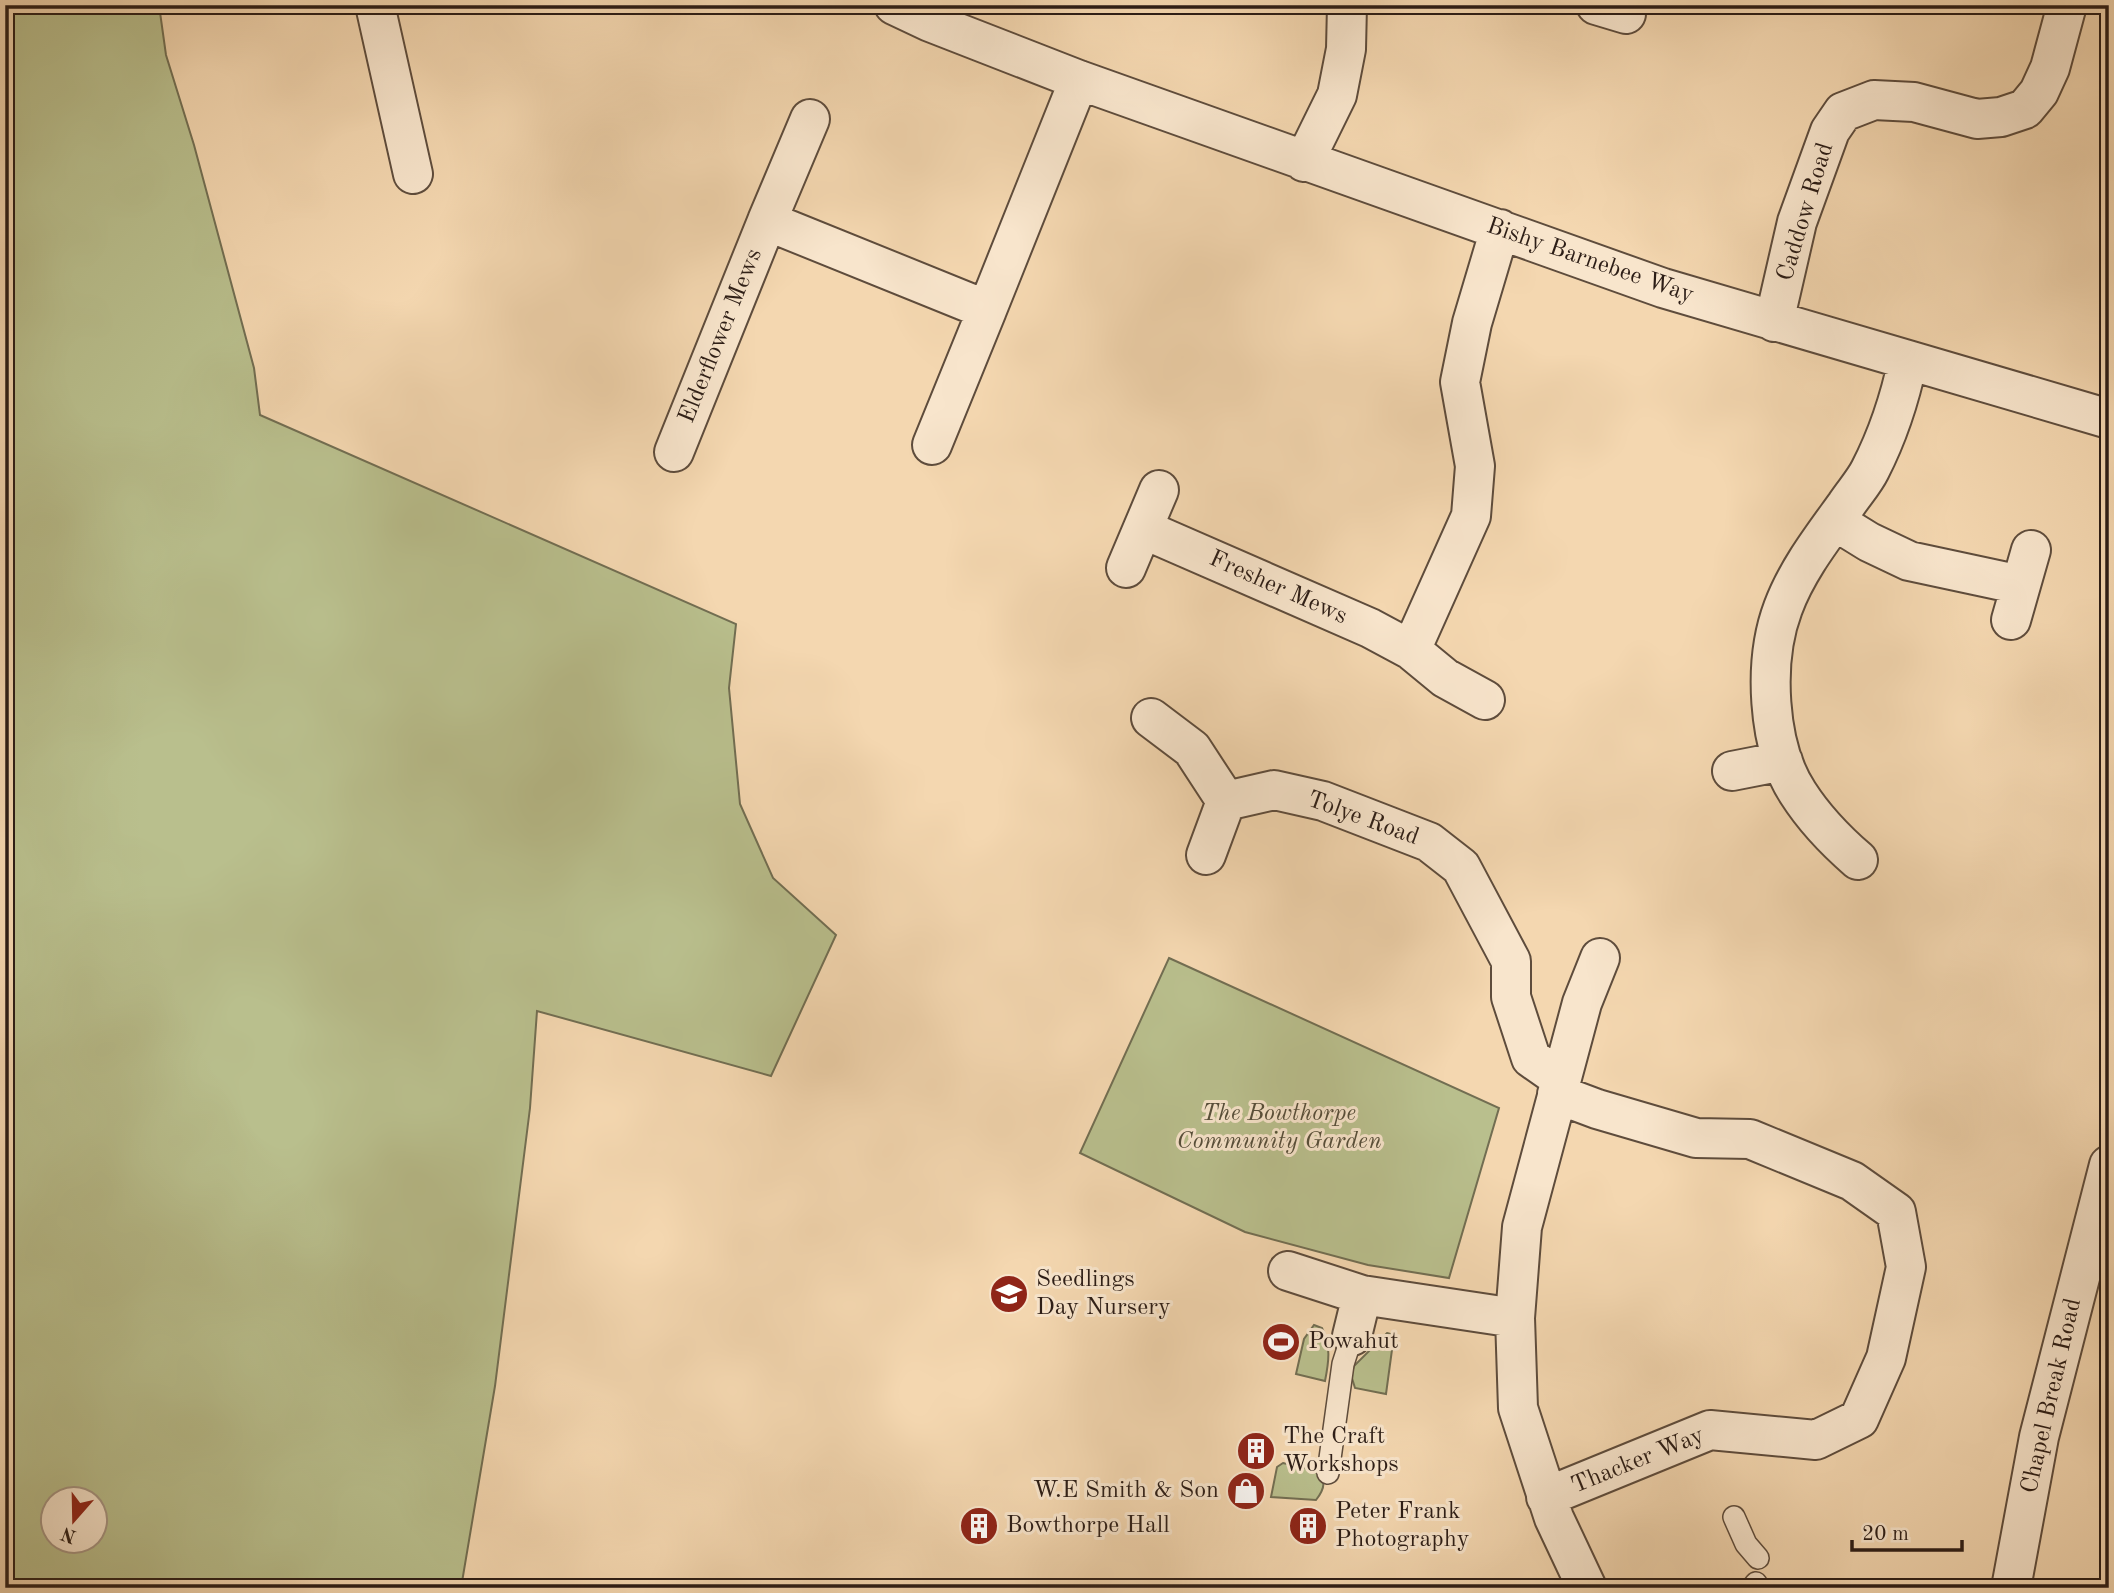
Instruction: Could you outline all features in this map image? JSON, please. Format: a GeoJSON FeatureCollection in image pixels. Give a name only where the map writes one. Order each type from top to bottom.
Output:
{"type":"FeatureCollection","features":[{"type":"Feature","properties":{"kind":"street"},"geometry":{"type":"LineString","coordinates":[[375,5],[413,174]]}},
{"type":"Feature","properties":{"kind":"street","name":"Bishy Barnebee Way"},"geometry":{"type":"LineString","coordinates":[[894,5],[930,22],[1079,80],[1663,288],[2109,419]]}},
{"type":"Feature","properties":{"kind":"street"},"geometry":{"type":"LineString","coordinates":[[1304,162],[1337,95],[1346,49],[1347,5]]}},
{"type":"Feature","properties":{"kind":"street","name":"Caddow Road"},"geometry":{"type":"LineString","coordinates":[[1774,322],[1797,222],[1830,131],[1843,112],[1874,100],[1914,102],[1976,119],[2001,117],[2025,109],[2039,92],[2050,68],[2067,5]]}},
{"type":"Feature","properties":{"kind":"street"},"geometry":{"type":"LineString","coordinates":[[932,445],[1079,80]]}},
{"type":"Feature","properties":{"kind":"street","name":"Elderflower Mews"},"geometry":{"type":"LineString","coordinates":[[674,452],[810,119]]}},
{"type":"Feature","properties":{"kind":"street","name":"Elderflower Mews"},"geometry":{"type":"LineString","coordinates":[[767,221],[986,310]]}},
{"type":"Feature","properties":{"kind":"street"},"geometry":{"type":"LineString","coordinates":[[1411,650],[1471,516],[1475,466],[1460,382],[1472,323],[1500,229]]}},
{"type":"Feature","properties":{"kind":"street"},"geometry":{"type":"LineString","coordinates":[[1858,860],[1840,845],[1797,792],[1783,761],[1774,722],[1770,667],[1782,609],[1806,562],[1870,471],[1898,404],[1908,360]]}},
{"type":"Feature","properties":{"kind":"street"},"geometry":{"type":"LineString","coordinates":[[1126,568],[1158,490]]}},
{"type":"Feature","properties":{"kind":"street"},"geometry":{"type":"LineString","coordinates":[[1835,521],[1869,542],[1909,561],[2021,585]]}},
{"type":"Feature","properties":{"kind":"street","name":"Fresher Mews"},"geometry":{"type":"LineString","coordinates":[[1143,529],[1370,628],[1411,650],[1445,678],[1485,700]]}},
{"type":"Feature","properties":{"kind":"street"},"geometry":{"type":"LineString","coordinates":[[1151,718],[1192,749],[1226,801],[1206,855]]}},
{"type":"Feature","properties":{"kind":"street"},"geometry":{"type":"LineString","coordinates":[[1732,771],[1783,761]]}},
{"type":"Feature","properties":{"kind":"street","name":"Tolye Road"},"geometry":{"type":"LineString","coordinates":[[1226,801],[1274,790],[1323,801],[1429,842],[1461,867],[1511,961],[1511,997],[1531,1058],[1559,1087]]}},
{"type":"Feature","properties":{"kind":"street"},"geometry":{"type":"LineString","coordinates":[[1587,1588],[1546,1497],[1518,1408],[1515,1318],[1522,1227],[1582,1003],[1600,958]]}},
{"type":"Feature","properties":{"kind":"street","name":"Thacker Way"},"geometry":{"type":"LineString","coordinates":[[1546,1497],[1710,1430],[1816,1440],[1859,1419],[1886,1358],[1906,1267],[1896,1212],[1852,1181],[1750,1139],[1696,1138],[1597,1109],[1559,1087]]}},
{"type":"Feature","properties":{"kind":"street","name":"Chapel Break Road"},"geometry":{"type":"LineString","coordinates":[[2011,1588],[2039,1437],[2109,1165]]}},
{"type":"Feature","properties":{"kind":"street"},"geometry":{"type":"LineString","coordinates":[[1287,1271],[1362,1296],[1515,1318]]}},
{"type":"Feature","properties":{"kind":"street"},"geometry":{"type":"LineString","coordinates":[[1352,1336],[1362,1296]]}},
{"type":"Feature","properties":{"kind":"lane"},"geometry":{"type":"LineString","coordinates":[[1328,1473],[1343,1364],[1352,1336]]}},
{"type":"Feature","properties":{"kind":"lane"},"geometry":{"type":"LineString","coordinates":[[1734,1517],[1746,1544],[1758,1558]]}},
{"type":"Feature","properties":{"kind":"green space"},"geometry":{"type":"Polygon","coordinates":[[[5,5],[159,5],[166,55],[194,145],[254,368],[260,415],[736,624],[729,688],[740,804],[773,878],[836,935],[771,1076],[537,1011],[530,1108],[495,1386],[461,1588],[5,1588],[5,5]]]}},
{"type":"Feature","properties":{"kind":"green space","name":"The Bowthorpe Community Garden"},"geometry":{"type":"Polygon","coordinates":[[[1169,958],[1499,1108],[1449,1278],[1368,1265],[1245,1232],[1080,1153],[1169,958]]]}},
{"type":"Feature","properties":{"kind":"green space"},"geometry":{"type":"Polygon","coordinates":[[[1314,1325],[1322,1328],[1327,1341],[1325,1381],[1296,1374],[1304,1339],[1314,1325]]]}},
{"type":"Feature","properties":{"kind":"green space"},"geometry":{"type":"Polygon","coordinates":[[[1387,1333],[1394,1335],[1386,1394],[1355,1388],[1351,1375],[1354,1366],[1387,1333]]]}},
{"type":"Feature","properties":{"kind":"green space"},"geometry":{"type":"Polygon","coordinates":[[[1283,1463],[1308,1469],[1321,1477],[1322,1490],[1316,1500],[1271,1497],[1277,1467],[1283,1463]]]}},
{"type":"Feature","properties":{"kind":"place","name":"Seedlings Day Nursery"},"geometry":{"type":"Point","coordinates":[1009,1294]}},
{"type":"Feature","properties":{"kind":"place","name":"Powahut"},"geometry":{"type":"Point","coordinates":[1281,1342]}},
{"type":"Feature","properties":{"kind":"place","name":"The Craft Workshops"},"geometry":{"type":"Point","coordinates":[1256,1451]}},
{"type":"Feature","properties":{"kind":"place","name":"W.E Smith & Son"},"geometry":{"type":"Point","coordinates":[1246,1491]}},
{"type":"Feature","properties":{"kind":"place","name":"Bowthorpe Hall"},"geometry":{"type":"Point","coordinates":[979,1526]}},
{"type":"Feature","properties":{"kind":"place","name":"Peter Frank Photography"},"geometry":{"type":"Point","coordinates":[1308,1526]}}]}
